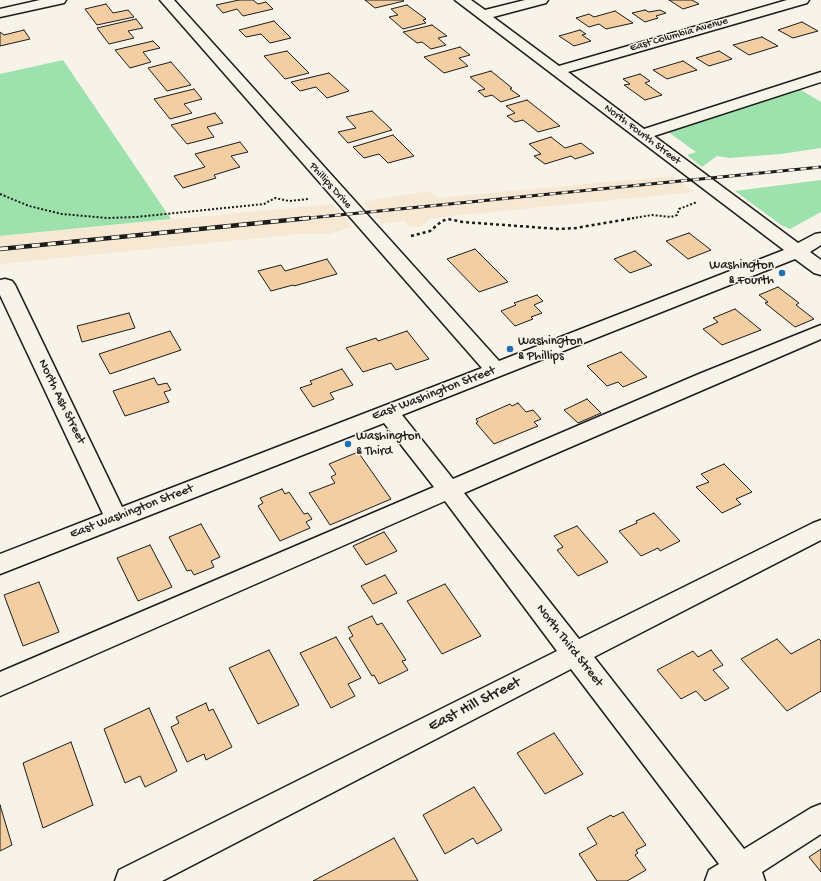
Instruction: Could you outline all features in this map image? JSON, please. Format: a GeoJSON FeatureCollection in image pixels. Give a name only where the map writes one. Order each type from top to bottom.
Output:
{"type":"FeatureCollection","features":[{"type":"Feature","properties":{"kind":"street"},"geometry":{"type":"LineString","coordinates":[[0,13],[59,0]]}},
{"type":"Feature","properties":{"kind":"street","name":"Phillips Drive"},"geometry":{"type":"LineString","coordinates":[[166,0],[495,370]]}},
{"type":"Feature","properties":{"kind":"street","name":"North Fourth Street"},"geometry":{"type":"LineString","coordinates":[[462,0],[821,269]]}},
{"type":"Feature","properties":{"kind":"street"},"geometry":{"type":"LineString","coordinates":[[483,15],[541,0]]}},
{"type":"Feature","properties":{"kind":"street","name":"East Columbia Avenue"},"geometry":{"type":"LineString","coordinates":[[557,71],[802,0]]}},
{"type":"Feature","properties":{"kind":"street"},"geometry":{"type":"LineString","coordinates":[[642,135],[821,77]]}},
{"type":"Feature","properties":{"kind":"street","name":"East Washington Street"},"geometry":{"type":"LineString","coordinates":[[0,564],[797,251],[821,238]]}},
{"type":"Feature","properties":{"kind":"street","name":"North Ash Street"},"geometry":{"type":"LineString","coordinates":[[5,285],[116,518]]}},
{"type":"Feature","properties":{"kind":"street"},"geometry":{"type":"LineString","coordinates":[[0,684],[402,509],[450,490],[821,331]]}},
{"type":"Feature","properties":{"kind":"street","name":"North Third Street"},"geometry":{"type":"LineString","coordinates":[[387,412],[450,490],[575,654],[737,877]]}},
{"type":"Feature","properties":{"kind":"street","name":"East Hill Street"},"geometry":{"type":"LineString","coordinates":[[130,881],[821,529]]}},
{"type":"Feature","properties":{"kind":"street"},"geometry":{"type":"LineString","coordinates":[[737,877],[821,818]]}},
{"type":"Feature","properties":{"kind":"path"},"geometry":{"type":"LineString","coordinates":[[0,194],[29,206],[62,214],[107,218],[264,204],[275,198],[289,202],[309,199]]}},
{"type":"Feature","properties":{"kind":"path"},"geometry":{"type":"LineString","coordinates":[[411,236],[430,231],[442,221],[448,219],[463,222],[559,229],[652,215],[670,217],[677,215],[679,209],[697,202]]}},
{"type":"Feature","properties":{"kind":"shaded area"},"geometry":{"type":"Polygon","coordinates":[[[673,176],[694,192],[431,218],[422,226],[411,227],[404,221],[382,224],[363,202],[429,191],[437,198],[673,176]]]}},
{"type":"Feature","properties":{"kind":"shaded area"},"geometry":{"type":"Polygon","coordinates":[[[332,204],[352,227],[328,234],[300,234],[0,264],[0,236],[332,204]]]}},
{"type":"Feature","properties":{"kind":"green space"},"geometry":{"type":"Polygon","coordinates":[[[63,60],[171,219],[0,236],[0,74],[63,60]]]}},
{"type":"Feature","properties":{"kind":"green space"},"geometry":{"type":"Polygon","coordinates":[[[796,87],[821,102],[821,148],[781,154],[729,158],[717,156],[702,167],[687,155],[696,152],[667,131],[796,87]]]}},
{"type":"Feature","properties":{"kind":"green space"},"geometry":{"type":"Polygon","coordinates":[[[821,180],[821,212],[790,229],[781,225],[735,191],[821,180]]]}},
{"type":"Feature","properties":{"kind":"building"},"geometry":{"type":"Polygon","coordinates":[[[239,0],[253,0],[258,4],[266,2],[273,9],[243,16],[237,9],[223,13],[216,5],[239,0]]]}},
{"type":"Feature","properties":{"kind":"building"},"geometry":{"type":"Polygon","coordinates":[[[365,0],[403,0],[404,1],[375,8],[365,0]]]}},
{"type":"Feature","properties":{"kind":"building"},"geometry":{"type":"Polygon","coordinates":[[[669,0],[692,0],[699,4],[683,9],[669,0]]]}},
{"type":"Feature","properties":{"kind":"building"},"geometry":{"type":"Polygon","coordinates":[[[106,4],[113,13],[128,10],[134,17],[97,25],[85,9],[106,4]]]}},
{"type":"Feature","properties":{"kind":"building"},"geometry":{"type":"Polygon","coordinates":[[[407,5],[426,19],[423,20],[426,23],[403,29],[389,17],[398,15],[391,9],[407,5]]]}},
{"type":"Feature","properties":{"kind":"building"},"geometry":{"type":"Polygon","coordinates":[[[645,10],[649,12],[660,10],[666,13],[656,16],[658,18],[645,22],[632,13],[645,10]]]}},
{"type":"Feature","properties":{"kind":"building"},"geometry":{"type":"Polygon","coordinates":[[[615,11],[633,23],[606,29],[599,24],[589,27],[576,18],[589,14],[594,17],[615,11]]]}},
{"type":"Feature","properties":{"kind":"building"},"geometry":{"type":"Polygon","coordinates":[[[136,19],[143,28],[128,31],[134,38],[109,44],[97,28],[136,19]]]}},
{"type":"Feature","properties":{"kind":"building"},"geometry":{"type":"Polygon","coordinates":[[[274,21],[291,38],[270,43],[261,34],[246,37],[239,30],[274,21]]]}},
{"type":"Feature","properties":{"kind":"building"},"geometry":{"type":"Polygon","coordinates":[[[802,22],[818,31],[793,38],[778,30],[802,22]]]}},
{"type":"Feature","properties":{"kind":"building"},"geometry":{"type":"Polygon","coordinates":[[[432,25],[447,36],[438,38],[446,45],[431,49],[422,42],[417,43],[403,32],[432,25]]]}},
{"type":"Feature","properties":{"kind":"building"},"geometry":{"type":"Polygon","coordinates":[[[24,30],[30,39],[0,46],[0,32],[4,35],[24,30]]]}},
{"type":"Feature","properties":{"kind":"building"},"geometry":{"type":"Polygon","coordinates":[[[580,30],[586,34],[582,35],[591,41],[574,46],[559,36],[580,30]]]}},
{"type":"Feature","properties":{"kind":"building"},"geometry":{"type":"Polygon","coordinates":[[[762,37],[778,46],[749,55],[733,45],[762,37]]]}},
{"type":"Feature","properties":{"kind":"building"},"geometry":{"type":"Polygon","coordinates":[[[153,41],[160,48],[143,52],[151,62],[130,68],[115,50],[153,41]]]}},
{"type":"Feature","properties":{"kind":"building"},"geometry":{"type":"Polygon","coordinates":[[[460,47],[470,55],[459,58],[468,66],[444,73],[424,57],[460,47]]]}},
{"type":"Feature","properties":{"kind":"building"},"geometry":{"type":"Polygon","coordinates":[[[287,51],[309,73],[285,79],[264,56],[287,51]]]}},
{"type":"Feature","properties":{"kind":"building"},"geometry":{"type":"Polygon","coordinates":[[[719,51],[732,59],[709,66],[696,58],[719,51]]]}},
{"type":"Feature","properties":{"kind":"building"},"geometry":{"type":"Polygon","coordinates":[[[683,61],[697,70],[667,79],[653,70],[683,61]]]}},
{"type":"Feature","properties":{"kind":"building"},"geometry":{"type":"Polygon","coordinates":[[[171,62],[191,85],[167,91],[148,68],[171,62]]]}},
{"type":"Feature","properties":{"kind":"building"},"geometry":{"type":"Polygon","coordinates":[[[491,71],[512,88],[510,89],[520,96],[501,102],[492,95],[485,97],[478,91],[485,89],[470,77],[491,71]]]}},
{"type":"Feature","properties":{"kind":"building"},"geometry":{"type":"Polygon","coordinates":[[[329,73],[349,91],[327,98],[316,87],[300,91],[291,82],[329,73]]]}},
{"type":"Feature","properties":{"kind":"building"},"geometry":{"type":"Polygon","coordinates":[[[640,74],[650,81],[645,83],[662,95],[645,100],[624,85],[630,84],[623,79],[640,74]]]}},
{"type":"Feature","properties":{"kind":"building"},"geometry":{"type":"Polygon","coordinates":[[[194,89],[202,99],[184,104],[192,113],[170,119],[154,99],[194,89]]]}},
{"type":"Feature","properties":{"kind":"building"},"geometry":{"type":"Polygon","coordinates":[[[527,100],[560,126],[538,132],[523,120],[515,122],[507,116],[515,113],[506,106],[527,100]]]}},
{"type":"Feature","properties":{"kind":"building"},"geometry":{"type":"Polygon","coordinates":[[[372,111],[392,130],[348,143],[338,132],[356,128],[346,117],[372,111]]]}},
{"type":"Feature","properties":{"kind":"building"},"geometry":{"type":"Polygon","coordinates":[[[215,113],[223,123],[207,127],[214,137],[187,144],[171,125],[215,113]]]}},
{"type":"Feature","properties":{"kind":"building"},"geometry":{"type":"Polygon","coordinates":[[[393,135],[414,156],[388,163],[379,154],[364,158],[353,147],[393,135]]]}},
{"type":"Feature","properties":{"kind":"building"},"geometry":{"type":"Polygon","coordinates":[[[551,137],[565,148],[581,143],[594,153],[575,159],[571,156],[545,164],[534,156],[541,154],[529,144],[551,137]]]}},
{"type":"Feature","properties":{"kind":"building"},"geometry":{"type":"Polygon","coordinates":[[[240,142],[248,152],[231,156],[240,167],[214,175],[216,178],[183,188],[174,176],[205,167],[195,154],[240,142]]]}},
{"type":"Feature","properties":{"kind":"building"},"geometry":{"type":"Polygon","coordinates":[[[689,233],[711,250],[688,259],[666,241],[689,233]]]}},
{"type":"Feature","properties":{"kind":"building"},"geometry":{"type":"Polygon","coordinates":[[[475,249],[508,282],[479,292],[447,259],[475,249]]]}},
{"type":"Feature","properties":{"kind":"building"},"geometry":{"type":"Polygon","coordinates":[[[635,251],[652,265],[630,273],[614,259],[635,251]]]}},
{"type":"Feature","properties":{"kind":"building"},"geometry":{"type":"Polygon","coordinates":[[[327,259],[337,274],[271,291],[258,271],[281,265],[285,271],[327,259]]]}},
{"type":"Feature","properties":{"kind":"building"},"geometry":{"type":"Polygon","coordinates":[[[778,287],[799,303],[796,305],[814,319],[795,327],[765,303],[768,302],[759,295],[778,287]]]}},
{"type":"Feature","properties":{"kind":"building"},"geometry":{"type":"Polygon","coordinates":[[[537,295],[543,301],[534,305],[542,313],[531,317],[533,319],[515,326],[501,311],[516,305],[514,303],[537,295]]]}},
{"type":"Feature","properties":{"kind":"building"},"geometry":{"type":"Polygon","coordinates":[[[735,309],[761,330],[722,345],[703,329],[718,322],[713,318],[735,309]]]}},
{"type":"Feature","properties":{"kind":"building"},"geometry":{"type":"Polygon","coordinates":[[[129,313],[135,328],[82,342],[77,326],[129,313]]]}},
{"type":"Feature","properties":{"kind":"building"},"geometry":{"type":"Polygon","coordinates":[[[170,331],[181,350],[110,374],[99,354],[170,331]]]}},
{"type":"Feature","properties":{"kind":"building"},"geometry":{"type":"Polygon","coordinates":[[[407,331],[429,359],[396,370],[391,363],[363,372],[346,348],[376,338],[378,341],[407,331]]]}},
{"type":"Feature","properties":{"kind":"building"},"geometry":{"type":"Polygon","coordinates":[[[621,352],[647,377],[623,387],[618,382],[607,386],[587,366],[621,352]]]}},
{"type":"Feature","properties":{"kind":"building"},"geometry":{"type":"Polygon","coordinates":[[[342,369],[353,385],[330,393],[334,399],[313,407],[300,388],[312,384],[310,381],[342,369]]]}},
{"type":"Feature","properties":{"kind":"building"},"geometry":{"type":"Polygon","coordinates":[[[154,378],[158,385],[167,383],[171,390],[164,392],[169,402],[125,416],[113,391],[154,378]]]}},
{"type":"Feature","properties":{"kind":"building"},"geometry":{"type":"Polygon","coordinates":[[[587,399],[601,413],[578,423],[564,410],[587,399]]]}},
{"type":"Feature","properties":{"kind":"building"},"geometry":{"type":"Polygon","coordinates":[[[518,403],[526,412],[533,410],[541,419],[534,422],[538,426],[494,444],[476,423],[478,422],[476,419],[510,404],[512,406],[518,403]]]}},
{"type":"Feature","properties":{"kind":"building"},"geometry":{"type":"Polygon","coordinates":[[[358,452],[391,499],[330,525],[309,493],[335,483],[331,477],[336,474],[329,464],[358,452]]]}},
{"type":"Feature","properties":{"kind":"building"},"geometry":{"type":"Polygon","coordinates":[[[724,464],[752,492],[736,499],[741,504],[722,513],[696,487],[709,482],[701,474],[724,464]]]}},
{"type":"Feature","properties":{"kind":"building"},"geometry":{"type":"Polygon","coordinates":[[[282,489],[285,494],[289,492],[304,514],[308,513],[312,519],[306,522],[310,528],[280,541],[258,506],[263,503],[260,498],[282,489]]]}},
{"type":"Feature","properties":{"kind":"building"},"geometry":{"type":"Polygon","coordinates":[[[654,513],[680,541],[660,551],[658,548],[641,556],[619,531],[654,513]]]}},
{"type":"Feature","properties":{"kind":"building"},"geometry":{"type":"Polygon","coordinates":[[[201,524],[220,557],[211,561],[214,567],[194,575],[191,570],[187,571],[169,537],[201,524]]]}},
{"type":"Feature","properties":{"kind":"building"},"geometry":{"type":"Polygon","coordinates":[[[577,526],[608,562],[578,576],[557,550],[563,547],[554,536],[577,526]]]}},
{"type":"Feature","properties":{"kind":"building"},"geometry":{"type":"Polygon","coordinates":[[[384,532],[397,551],[366,565],[353,546],[384,532]]]}},
{"type":"Feature","properties":{"kind":"building"},"geometry":{"type":"Polygon","coordinates":[[[150,545],[172,587],[138,601],[117,558],[150,545]]]}},
{"type":"Feature","properties":{"kind":"building"},"geometry":{"type":"Polygon","coordinates":[[[385,575],[397,593],[373,604],[361,586],[385,575]]]}},
{"type":"Feature","properties":{"kind":"building"},"geometry":{"type":"Polygon","coordinates":[[[39,582],[59,632],[23,646],[4,595],[39,582]]]}},
{"type":"Feature","properties":{"kind":"building"},"geometry":{"type":"Polygon","coordinates":[[[445,584],[481,636],[442,654],[407,601],[445,584]]]}},
{"type":"Feature","properties":{"kind":"building"},"geometry":{"type":"Polygon","coordinates":[[[372,616],[377,625],[382,623],[406,660],[402,661],[408,670],[379,684],[374,675],[372,676],[349,638],[353,636],[348,627],[372,616]]]}},
{"type":"Feature","properties":{"kind":"building"},"geometry":{"type":"Polygon","coordinates":[[[336,637],[361,678],[348,684],[355,696],[331,708],[300,653],[336,637]]]}},
{"type":"Feature","properties":{"kind":"building"},"geometry":{"type":"Polygon","coordinates":[[[777,639],[791,654],[819,639],[821,641],[821,691],[787,711],[741,659],[777,639]]]}},
{"type":"Feature","properties":{"kind":"building"},"geometry":{"type":"Polygon","coordinates":[[[269,650],[299,705],[258,724],[229,668],[269,650]]]}},
{"type":"Feature","properties":{"kind":"building"},"geometry":{"type":"Polygon","coordinates":[[[711,650],[723,665],[713,670],[729,688],[705,701],[696,691],[681,699],[657,670],[693,651],[698,657],[711,650]]]}},
{"type":"Feature","properties":{"kind":"building"},"geometry":{"type":"Polygon","coordinates":[[[206,703],[209,711],[213,709],[232,747],[206,760],[204,754],[187,762],[171,727],[179,723],[176,717],[206,703]]]}},
{"type":"Feature","properties":{"kind":"building"},"geometry":{"type":"Polygon","coordinates":[[[149,708],[177,771],[145,787],[140,776],[125,783],[104,729],[149,708]]]}},
{"type":"Feature","properties":{"kind":"building"},"geometry":{"type":"Polygon","coordinates":[[[554,733],[583,774],[545,794],[517,753],[554,733]]]}},
{"type":"Feature","properties":{"kind":"building"},"geometry":{"type":"Polygon","coordinates":[[[71,742],[93,805],[43,828],[23,763],[71,742]]]}},
{"type":"Feature","properties":{"kind":"building"},"geometry":{"type":"Polygon","coordinates":[[[474,787],[502,830],[477,844],[473,838],[445,854],[423,815],[474,787]]]}},
{"type":"Feature","properties":{"kind":"building"},"geometry":{"type":"Polygon","coordinates":[[[0,805],[12,845],[0,851],[0,805]]]}},
{"type":"Feature","properties":{"kind":"building"},"geometry":{"type":"Polygon","coordinates":[[[623,812],[646,845],[636,850],[638,853],[635,855],[646,870],[627,881],[597,881],[579,854],[597,844],[587,828],[611,815],[613,817],[623,812]]]}},
{"type":"Feature","properties":{"kind":"building"},"geometry":{"type":"Polygon","coordinates":[[[394,838],[418,881],[313,881],[394,838]]]}},
{"type":"Feature","properties":{"kind":"building"},"geometry":{"type":"Polygon","coordinates":[[[821,849],[821,872],[809,857],[821,849]]]}},
{"type":"Feature","properties":{"kind":"railway"},"geometry":{"type":"LineString","coordinates":[[304,219],[821,167]]}},
{"type":"Feature","properties":{"kind":"railway"},"geometry":{"type":"LineString","coordinates":[[304,219],[309,218]]}},
{"type":"Feature","properties":{"kind":"railway"},"geometry":{"type":"LineString","coordinates":[[299,219],[304,219]]}},
{"type":"Feature","properties":{"kind":"railway"},"geometry":{"type":"LineString","coordinates":[[0,249],[304,219]]}},
{"type":"Feature","properties":{"kind":"place","name":"Washington & Fourth"},"geometry":{"type":"Point","coordinates":[782,273]}},
{"type":"Feature","properties":{"kind":"place","name":"Washington & Phillips"},"geometry":{"type":"Point","coordinates":[510,349]}},
{"type":"Feature","properties":{"kind":"place","name":"Washington & Third"},"geometry":{"type":"Point","coordinates":[348,444]}}]}
